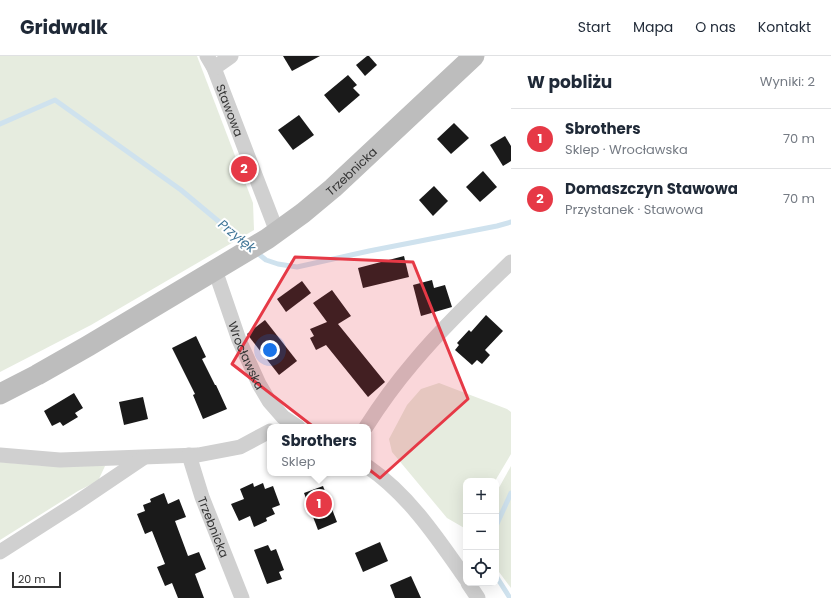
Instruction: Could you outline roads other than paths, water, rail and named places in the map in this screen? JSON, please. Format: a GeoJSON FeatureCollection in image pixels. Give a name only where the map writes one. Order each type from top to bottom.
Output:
{"type":"FeatureCollection","features":[{"type":"Feature","properties":{"kind":"street"},"geometry":{"type":"LineString","coordinates":[[211,62],[231,56]]}},
{"type":"Feature","properties":{"kind":"street","name":"Trzebnicka"},"geometry":{"type":"LineString","coordinates":[[0,394],[37,376],[235,259],[303,213],[333,188],[474,56]]}},
{"type":"Feature","properties":{"kind":"street","name":"Stawowa"},"geometry":{"type":"LineString","coordinates":[[211,62],[272,235]]}},
{"type":"Feature","properties":{"kind":"street"},"geometry":{"type":"LineString","coordinates":[[368,424],[412,364],[436,337],[511,262]]}},
{"type":"Feature","properties":{"kind":"street","name":"Wrocławska"},"geometry":{"type":"LineString","coordinates":[[215,270],[239,340],[259,384],[279,422]]}},
{"type":"Feature","properties":{"kind":"street"},"geometry":{"type":"LineString","coordinates":[[0,456],[60,460],[198,455],[240,447],[267,433]]}},
{"type":"Feature","properties":{"kind":"street","name":"Trzebnicka"},"geometry":{"type":"LineString","coordinates":[[189,455],[202,497],[242,598]]}},
{"type":"Feature","properties":{"kind":"street"},"geometry":{"type":"LineString","coordinates":[[0,552],[75,504],[144,457]]}},
{"type":"Feature","properties":{"kind":"street"},"geometry":{"type":"LineString","coordinates":[[371,469],[404,498],[438,538],[463,575]]}},
{"type":"Feature","properties":{"kind":"street"},"geometry":{"type":"LineString","coordinates":[[470,586],[478,598]]}},
{"type":"Feature","properties":{"kind":"waterway","name":"Przyłęk"},"geometry":{"type":"LineString","coordinates":[[0,124],[55,100],[181,190],[247,245]]}},
{"type":"Feature","properties":{"kind":"waterway","name":"Przyłęk"},"geometry":{"type":"LineString","coordinates":[[256,252],[266,260],[278,264],[297,267],[511,222]]}},
{"type":"Feature","properties":{"kind":"waterway"},"geometry":{"type":"LineString","coordinates":[[499,519],[511,493]]}},
{"type":"Feature","properties":{"kind":"waterway"},"geometry":{"type":"LineString","coordinates":[[499,581],[510,598]]}},
{"type":"Feature","properties":{"kind":"place","name":"Domaszczyn Stawowa"},"geometry":{"type":"Point","coordinates":[244,169]}},
{"type":"Feature","properties":{"kind":"place","name":"Sbrothers"},"geometry":{"type":"Point","coordinates":[319,504]}}]}
